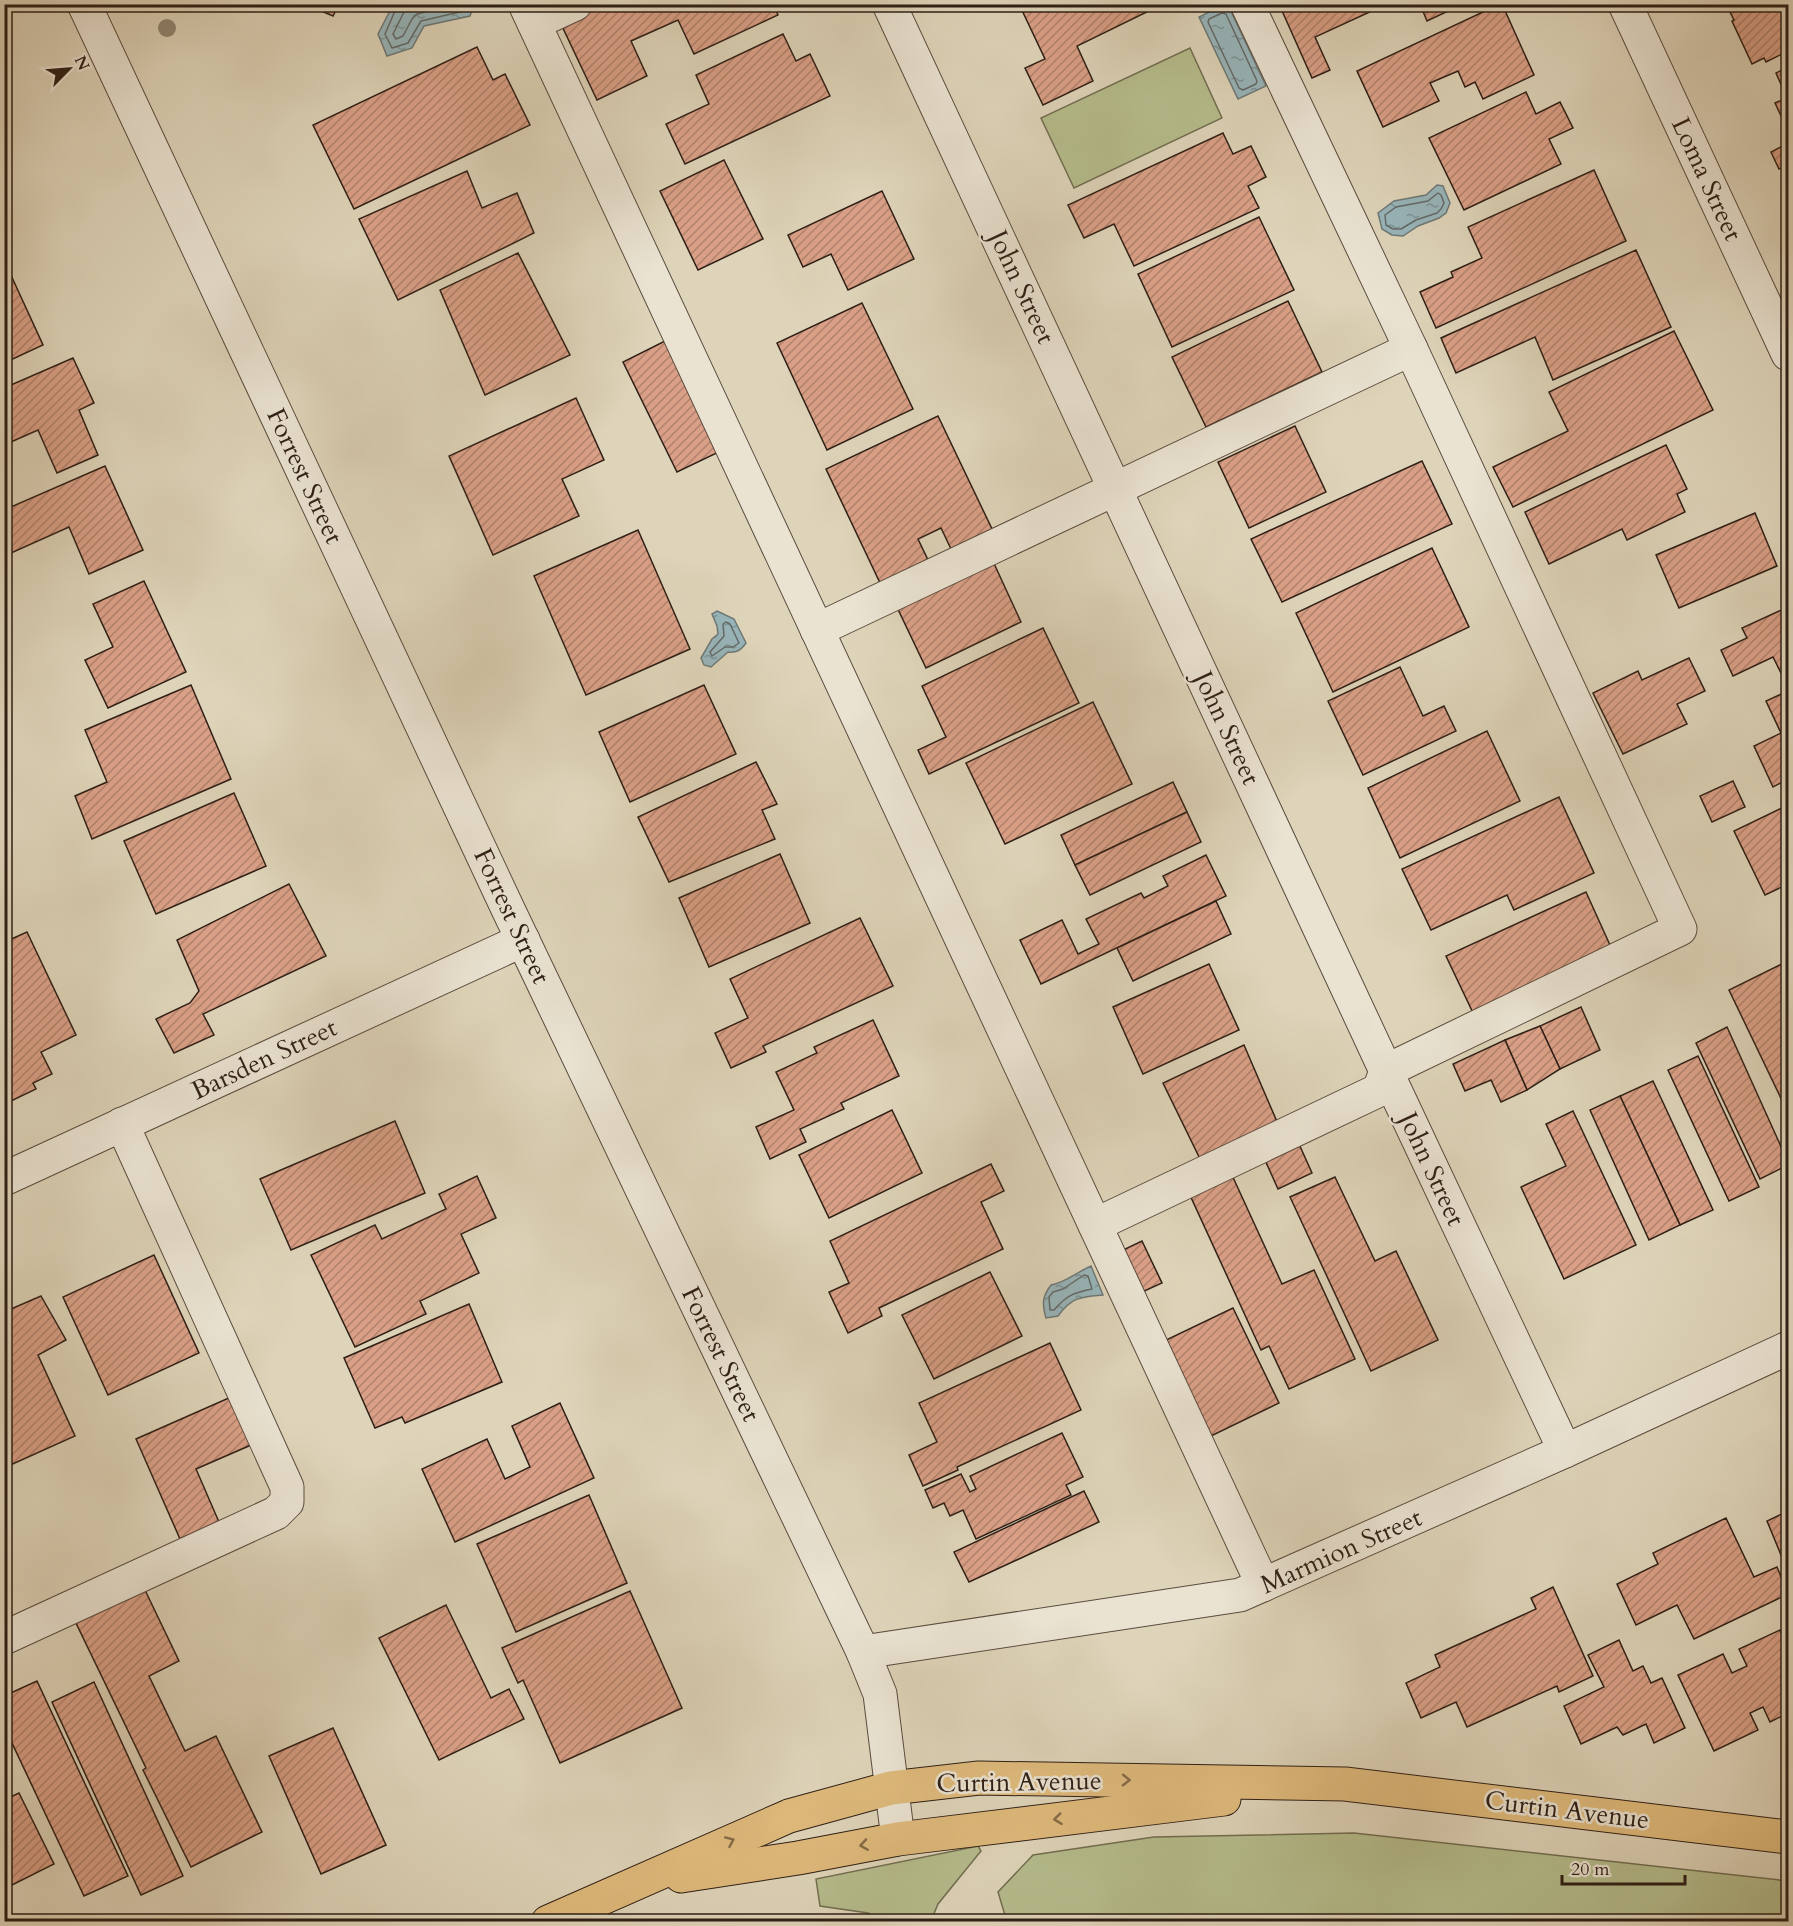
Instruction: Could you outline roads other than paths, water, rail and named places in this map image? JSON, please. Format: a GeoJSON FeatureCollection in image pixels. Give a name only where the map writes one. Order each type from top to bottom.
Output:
{"type":"FeatureCollection","features":[{"type":"Feature","properties":{"kind":"main road","name":"Curtin Avenue"},"geometry":{"type":"LineString","coordinates":[[548,1922],[789,1816],[891,1788],[979,1778],[1345,1784],[1788,1837]]}},
{"type":"Feature","properties":{"kind":"main road","name":"Curtin Avenue"},"geometry":{"type":"LineString","coordinates":[[638,1882],[798,1858],[898,1839],[1345,1784]]}},
{"type":"Feature","properties":{"kind":"street","name":"Forrest Street"},"geometry":{"type":"LineString","coordinates":[[84,4],[523,940],[863,1652],[880,1694],[898,1839]]}},
{"type":"Feature","properties":{"kind":"street"},"geometry":{"type":"LineString","coordinates":[[575,4],[529,14],[1263,1585]]}},
{"type":"Feature","properties":{"kind":"street","name":"John Street"},"geometry":{"type":"LineString","coordinates":[[889,4],[1565,1451]]}},
{"type":"Feature","properties":{"kind":"street"},"geometry":{"type":"LineString","coordinates":[[1095,1225],[1379,1090],[1386,1071],[1680,929],[1411,349],[1247,4]]}},
{"type":"Feature","properties":{"kind":"street","name":"Loma Street"},"geometry":{"type":"LineString","coordinates":[[1625,4],[1788,354]]}},
{"type":"Feature","properties":{"kind":"street"},"geometry":{"type":"LineString","coordinates":[[817,630],[1411,349]]}},
{"type":"Feature","properties":{"kind":"street","name":"Barsden Street"},"geometry":{"type":"LineString","coordinates":[[4,1179],[523,940]]}},
{"type":"Feature","properties":{"kind":"street"},"geometry":{"type":"LineString","coordinates":[[4,1638],[276,1513],[287,1502],[287,1487],[122,1125]]}},
{"type":"Feature","properties":{"kind":"street","name":"Marmion Street"},"geometry":{"type":"LineString","coordinates":[[863,1652],[1240,1595],[1565,1451],[1788,1348]]}},
{"type":"Feature","properties":{"kind":"water"},"geometry":{"type":"Polygon","coordinates":[[[393,4],[474,5],[470,16],[424,26],[412,48],[387,56],[378,34],[393,4]]]}},
{"type":"Feature","properties":{"kind":"water"},"geometry":{"type":"Polygon","coordinates":[[[1225,4],[1228,5],[1266,86],[1238,99],[1199,17],[1225,4]]]}},
{"type":"Feature","properties":{"kind":"water"},"geometry":{"type":"Polygon","coordinates":[[[1437,185],[1443,186],[1450,203],[1446,213],[1403,236],[1392,235],[1382,229],[1378,213],[1394,201],[1426,195],[1437,185]]]}},
{"type":"Feature","properties":{"kind":"water"},"geometry":{"type":"Polygon","coordinates":[[[717,611],[734,619],[746,643],[734,652],[728,652],[711,667],[704,665],[701,658],[712,639],[718,634],[712,614],[717,611]]]}},
{"type":"Feature","properties":{"kind":"water"},"geometry":{"type":"Polygon","coordinates":[[[1091,1266],[1103,1295],[1077,1299],[1058,1316],[1046,1318],[1044,1301],[1051,1285],[1066,1280],[1091,1266]]]}}]}
